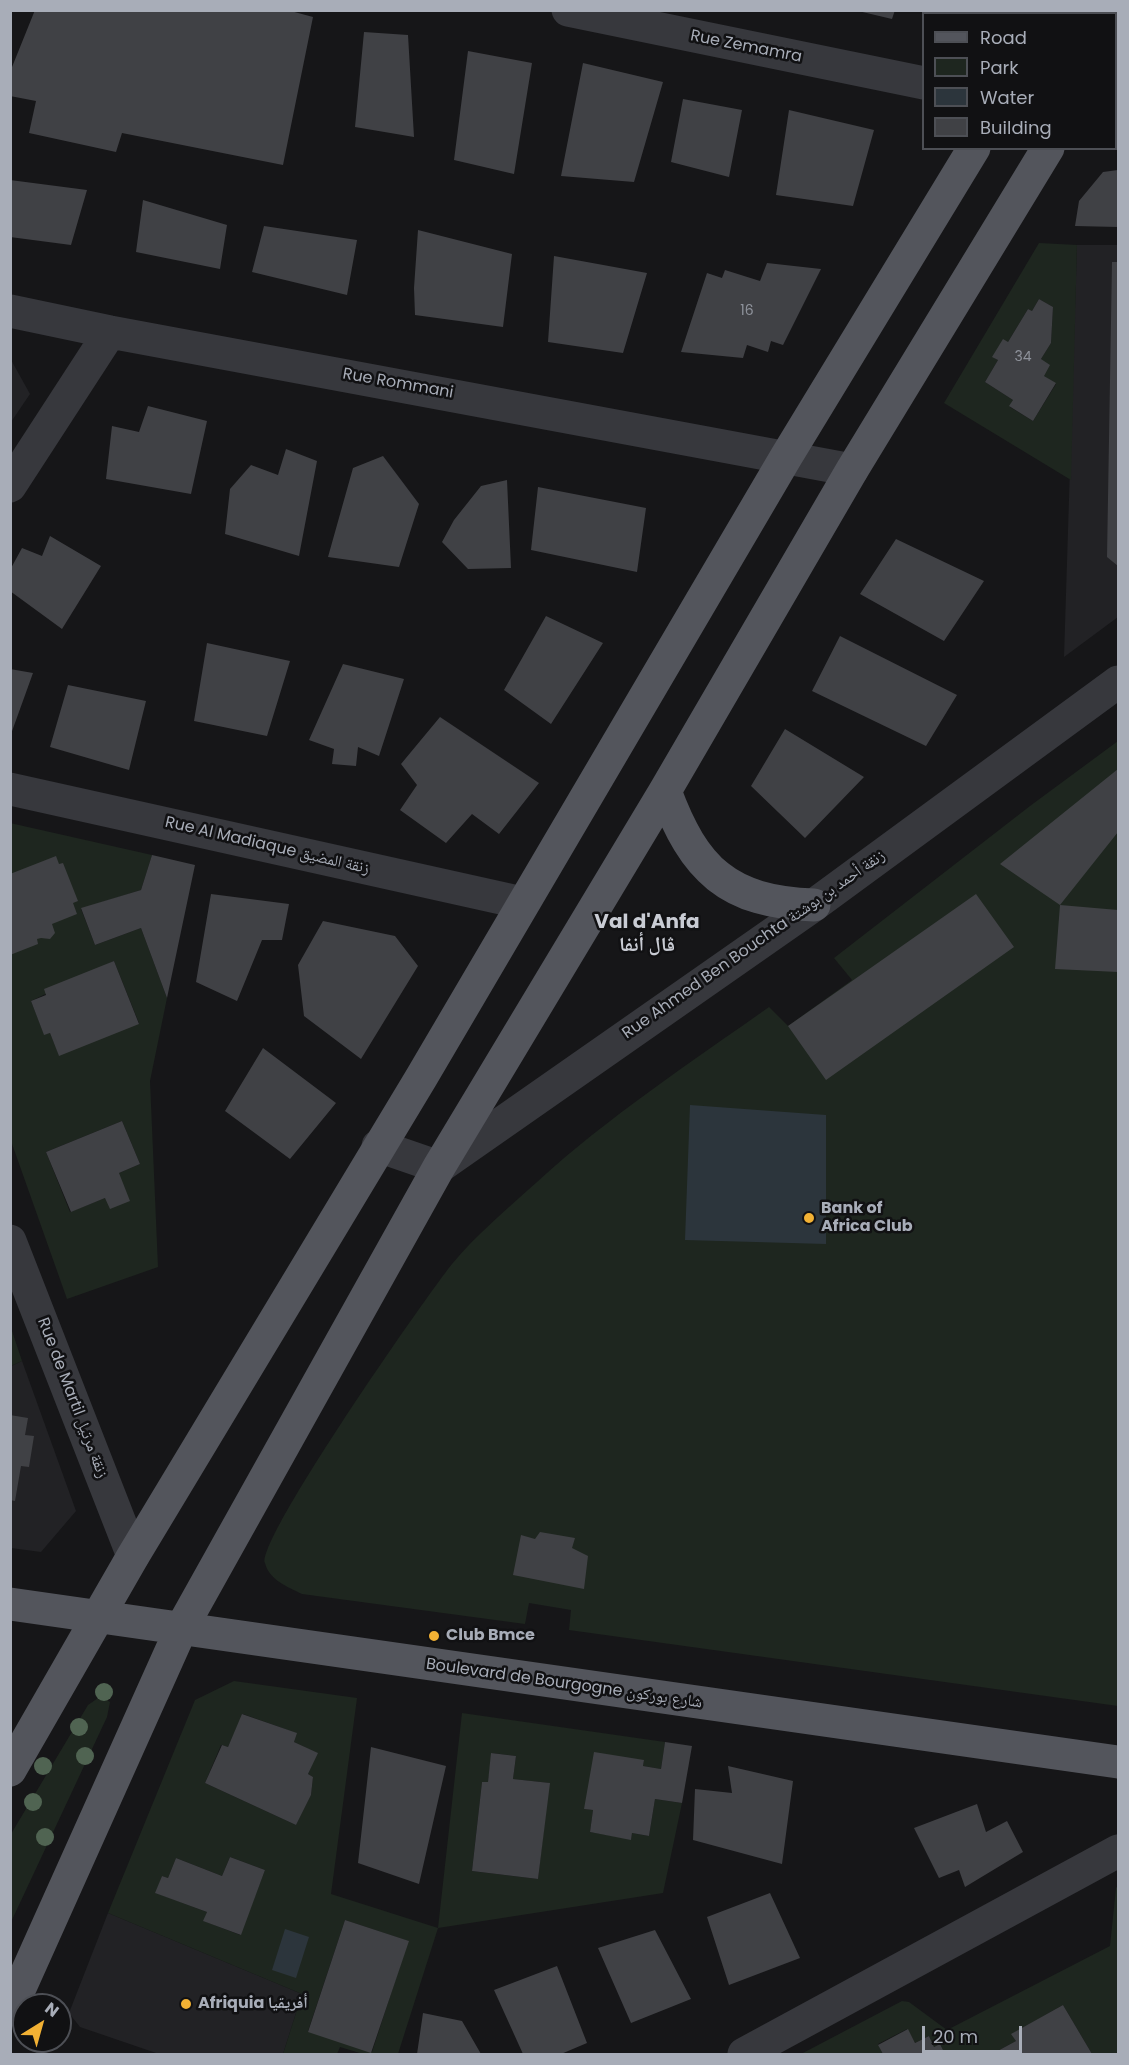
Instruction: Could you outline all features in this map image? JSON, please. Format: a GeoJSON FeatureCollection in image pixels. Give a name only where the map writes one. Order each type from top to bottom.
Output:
{"type":"FeatureCollection","features":[{"type":"Feature","properties":{"kind":"main road"},"geometry":{"type":"LineString","coordinates":[[10,1770],[133,1556],[786,457],[973,150]]}},
{"type":"Feature","properties":{"kind":"main road"},"geometry":{"type":"LineString","coordinates":[[10,2010],[181,1629],[439,1167],[665,791],[852,470],[1047,150]]}},
{"type":"Feature","properties":{"kind":"main road"},"geometry":{"type":"LineString","coordinates":[[665,791],[683,835],[694,852],[723,881],[761,899],[814,904]]}},
{"type":"Feature","properties":{"kind":"main road","name":"Boulevard de Bourgogne شارع بوركون"},"geometry":{"type":"LineString","coordinates":[[10,1605],[1119,1762]]}},
{"type":"Feature","properties":{"kind":"street","name":"Rue Zemamra"},"geometry":{"type":"LineString","coordinates":[[568,10],[922,83]]}},
{"type":"Feature","properties":{"kind":"street","name":"Rue Rommani"},"geometry":{"type":"LineString","coordinates":[[10,311],[110,332],[852,470]]}},
{"type":"Feature","properties":{"kind":"street"},"geometry":{"type":"LineString","coordinates":[[10,486],[110,332]]}},
{"type":"Feature","properties":{"kind":"street","name":"Rue Ahmed Ben Bouchta زنقة أحمد بن بوشتة"},"geometry":{"type":"LineString","coordinates":[[439,1167],[814,904],[1119,682]]}},
{"type":"Feature","properties":{"kind":"street","name":"Rue Al Madiaque زنقة المضيق"},"geometry":{"type":"LineString","coordinates":[[10,789],[523,903]]}},
{"type":"Feature","properties":{"kind":"street"},"geometry":{"type":"LineString","coordinates":[[378,1146],[439,1167]]}},
{"type":"Feature","properties":{"kind":"street","name":"Rue de Martil زنقة مرتيل"},"geometry":{"type":"LineString","coordinates":[[10,1241],[133,1556]]}},
{"type":"Feature","properties":{"kind":"street"},"geometry":{"type":"LineString","coordinates":[[744,2055],[1119,1851]]}},
{"type":"Feature","properties":{"kind":"shaded area"},"geometry":{"type":"Polygon","coordinates":[[[1077,245],[1118,245],[1118,617],[1064,657],[1077,245]]]}},
{"type":"Feature","properties":{"kind":"shaded area"},"geometry":{"type":"Polygon","coordinates":[[[10,358],[30,394],[11,422],[10,422],[10,358]]]}},
{"type":"Feature","properties":{"kind":"shaded area"},"geometry":{"type":"Polygon","coordinates":[[[22,1361],[76,1511],[41,1552],[11,1548],[11,1366],[22,1361]]]}},
{"type":"Feature","properties":{"kind":"shaded area"},"geometry":{"type":"Polygon","coordinates":[[[108,1913],[302,1994],[283,2054],[159,2054],[80,2027],[72,2017],[72,2005],[108,1913]]]}},
{"type":"Feature","properties":{"kind":"green space"},"geometry":{"type":"Polygon","coordinates":[[[1039,243],[1077,245],[1071,480],[944,403],[1039,243]],[[1039,299],[1032,311],[1028,309],[1008,342],[993,357],[998,360],[985,382],[1013,400],[1010,407],[1033,421],[1056,384],[1044,376],[1041,359],[1051,343],[1053,307],[1039,299]]]}},
{"type":"Feature","properties":{"kind":"green space","name":"Bank of Africa Club"},"geometry":{"type":"Polygon","coordinates":[[[1118,741],[1118,1706],[569,1630],[571,1610],[529,1603],[525,1624],[302,1594],[285,1586],[270,1574],[265,1563],[270,1544],[314,1465],[452,1264],[482,1232],[592,1135],[769,1007],[788,1026],[852,980],[834,958],[1118,741]]]}},
{"type":"Feature","properties":{"kind":"green space"},"geometry":{"type":"Polygon","coordinates":[[[10,823],[152,855],[141,890],[81,909],[95,945],[141,928],[167,998],[150,1081],[158,1267],[67,1299],[11,1141],[10,823]],[[114,961],[31,1001],[44,1034],[50,1033],[59,1055],[139,1023],[114,961]],[[122,1121],[46,1152],[70,1212],[105,1198],[119,1173],[140,1164],[122,1121]]]}},
{"type":"Feature","properties":{"kind":"green space"},"geometry":{"type":"Polygon","coordinates":[[[11,1328],[22,1361],[10,1366],[11,1328]]]}},
{"type":"Feature","properties":{"kind":"green space"},"geometry":{"type":"Polygon","coordinates":[[[234,1681],[357,1698],[331,1894],[438,1928],[398,2054],[363,2054],[340,2047],[337,2054],[283,2054],[302,1994],[108,1913],[195,1700],[234,1681]],[[243,1714],[228,1747],[221,1745],[205,1783],[296,1825],[311,1795],[313,1777],[308,1774],[317,1753],[294,1742],[296,1733],[243,1714]],[[230,1857],[222,1876],[176,1858],[168,1878],[162,1876],[156,1893],[207,1912],[204,1921],[240,1935],[265,1870],[230,1857]],[[345,1920],[308,2031],[372,2052],[408,1941],[345,1920]]]}},
{"type":"Feature","properties":{"kind":"green space"},"geometry":{"type":"Polygon","coordinates":[[[101,1696],[110,1702],[107,1717],[11,1922],[11,1834],[88,1705],[101,1696]]]}},
{"type":"Feature","properties":{"kind":"green space"},"geometry":{"type":"Polygon","coordinates":[[[462,1713],[665,1742],[661,1769],[643,1766],[644,1760],[584,1809],[593,1810],[590,1832],[631,1839],[632,1833],[649,1836],[655,1799],[682,1803],[663,1893],[438,1928],[462,1713]],[[492,1753],[488,1782],[482,1782],[472,1871],[538,1879],[549,1783],[513,1779],[516,1756],[492,1753]]]}},
{"type":"Feature","properties":{"kind":"green space"},"geometry":{"type":"Polygon","coordinates":[[[1118,1886],[1118,2054],[1092,2054],[1063,2005],[1012,2034],[1016,2041],[992,2054],[945,2054],[940,2044],[934,2047],[929,2036],[915,2043],[907,2029],[878,2044],[883,2054],[801,2054],[902,2001],[909,2002],[947,2030],[1110,1946],[1118,1886]]]}},
{"type":"Feature","properties":{"kind":"water"},"geometry":{"type":"Polygon","coordinates":[[[690,1105],[826,1115],[826,1244],[685,1240],[690,1105]]]}},
{"type":"Feature","properties":{"kind":"water"},"geometry":{"type":"Polygon","coordinates":[[[285,1929],[309,1937],[296,1978],[272,1970],[285,1929]]]}},
{"type":"Feature","properties":{"kind":"building"},"geometry":{"type":"Polygon","coordinates":[[[35,10],[287,10],[313,17],[283,165],[122,133],[116,152],[29,133],[36,101],[10,96],[10,72],[35,10]]]}},
{"type":"Feature","properties":{"kind":"building"},"geometry":{"type":"Polygon","coordinates":[[[854,10],[895,10],[892,19],[854,10]]]}},
{"type":"Feature","properties":{"kind":"building"},"geometry":{"type":"Polygon","coordinates":[[[364,32],[408,35],[414,137],[355,127],[364,32]]]}},
{"type":"Feature","properties":{"kind":"building"},"geometry":{"type":"Polygon","coordinates":[[[468,51],[532,63],[514,174],[454,160],[468,51]]]}},
{"type":"Feature","properties":{"kind":"building"},"geometry":{"type":"Polygon","coordinates":[[[583,63],[663,82],[634,182],[561,176],[583,63]]]}},
{"type":"Feature","properties":{"kind":"building"},"geometry":{"type":"Polygon","coordinates":[[[683,99],[742,110],[729,177],[671,162],[683,99]]]}},
{"type":"Feature","properties":{"kind":"building"},"geometry":{"type":"Polygon","coordinates":[[[789,110],[874,130],[853,206],[776,195],[789,110]]]}},
{"type":"Feature","properties":{"kind":"building"},"geometry":{"type":"Polygon","coordinates":[[[1118,170],[1118,227],[1075,226],[1079,201],[1103,172],[1118,170]]]}},
{"type":"Feature","properties":{"kind":"building"},"geometry":{"type":"Polygon","coordinates":[[[10,180],[87,190],[71,245],[10,237],[10,180]]]}},
{"type":"Feature","properties":{"kind":"building"},"geometry":{"type":"Polygon","coordinates":[[[143,200],[227,225],[220,269],[136,252],[143,200]]]}},
{"type":"Feature","properties":{"kind":"building"},"geometry":{"type":"Polygon","coordinates":[[[264,226],[357,240],[347,295],[252,272],[264,226]]]}},
{"type":"Feature","properties":{"kind":"building"},"geometry":{"type":"Polygon","coordinates":[[[418,230],[512,254],[503,327],[415,315],[414,288],[418,230]]]}},
{"type":"Feature","properties":{"kind":"building"},"geometry":{"type":"Polygon","coordinates":[[[554,256],[647,273],[623,353],[548,342],[554,256]]]}},
{"type":"Feature","properties":{"kind":"building"},"geometry":{"type":"Polygon","coordinates":[[[1112,262],[1118,262],[1118,566],[1107,557],[1112,262]]]}},
{"type":"Feature","properties":{"kind":"building"},"geometry":{"type":"Polygon","coordinates":[[[767,263],[821,269],[783,345],[771,341],[768,352],[747,345],[743,358],[681,352],[707,273],[722,278],[725,270],[760,281],[767,263]]]}},
{"type":"Feature","properties":{"kind":"building"},"geometry":{"type":"Polygon","coordinates":[[[1039,299],[1053,307],[1051,343],[1041,359],[1050,365],[1044,376],[1056,383],[1033,421],[1009,406],[1013,400],[985,382],[998,360],[992,357],[1003,339],[1008,342],[1028,309],[1032,311],[1039,299]]]}},
{"type":"Feature","properties":{"kind":"building"},"geometry":{"type":"Polygon","coordinates":[[[148,406],[207,421],[191,494],[106,479],[112,426],[139,432],[148,406]]]}},
{"type":"Feature","properties":{"kind":"building"},"geometry":{"type":"Polygon","coordinates":[[[286,449],[317,461],[299,556],[225,534],[230,489],[251,465],[278,475],[286,449]]]}},
{"type":"Feature","properties":{"kind":"building"},"geometry":{"type":"Polygon","coordinates":[[[383,456],[419,504],[399,567],[328,557],[353,468],[383,456]]]}},
{"type":"Feature","properties":{"kind":"building"},"geometry":{"type":"Polygon","coordinates":[[[507,480],[511,568],[468,569],[442,542],[454,520],[481,486],[507,480]]]}},
{"type":"Feature","properties":{"kind":"building"},"geometry":{"type":"Polygon","coordinates":[[[538,487],[646,508],[637,572],[531,550],[538,487]]]}},
{"type":"Feature","properties":{"kind":"building"},"geometry":{"type":"Polygon","coordinates":[[[50,536],[101,566],[62,629],[10,591],[10,570],[22,548],[42,556],[50,536]]]}},
{"type":"Feature","properties":{"kind":"building"},"geometry":{"type":"Polygon","coordinates":[[[896,539],[984,581],[944,641],[860,594],[896,539]]]}},
{"type":"Feature","properties":{"kind":"building"},"geometry":{"type":"Polygon","coordinates":[[[546,616],[603,643],[551,724],[504,690],[546,616]]]}},
{"type":"Feature","properties":{"kind":"building"},"geometry":{"type":"Polygon","coordinates":[[[840,636],[957,695],[926,746],[812,691],[840,636]]]}},
{"type":"Feature","properties":{"kind":"building"},"geometry":{"type":"Polygon","coordinates":[[[207,643],[290,661],[267,736],[194,721],[207,643]]]}},
{"type":"Feature","properties":{"kind":"building"},"geometry":{"type":"Polygon","coordinates":[[[343,664],[404,679],[379,756],[358,747],[356,766],[332,764],[334,749],[309,740],[343,664]]]}},
{"type":"Feature","properties":{"kind":"building"},"geometry":{"type":"Polygon","coordinates":[[[10,669],[33,673],[11,734],[10,734],[10,669]]]}},
{"type":"Feature","properties":{"kind":"building"},"geometry":{"type":"Polygon","coordinates":[[[68,685],[146,701],[129,770],[50,747],[68,685]]]}},
{"type":"Feature","properties":{"kind":"building"},"geometry":{"type":"Polygon","coordinates":[[[440,717],[539,783],[499,834],[472,814],[446,843],[400,810],[417,785],[401,764],[440,717]]]}},
{"type":"Feature","properties":{"kind":"building"},"geometry":{"type":"Polygon","coordinates":[[[785,729],[864,777],[805,838],[751,786],[785,729]]]}},
{"type":"Feature","properties":{"kind":"building"},"geometry":{"type":"Polygon","coordinates":[[[1118,769],[1118,832],[1060,905],[1000,864],[1118,769]]]}},
{"type":"Feature","properties":{"kind":"building"},"geometry":{"type":"Polygon","coordinates":[[[152,855],[195,865],[167,998],[141,928],[95,945],[81,908],[141,890],[152,855]]]}},
{"type":"Feature","properties":{"kind":"building"},"geometry":{"type":"Polygon","coordinates":[[[56,856],[59,864],[63,863],[78,901],[73,903],[77,914],[52,924],[55,933],[50,939],[37,939],[38,944],[10,955],[10,874],[56,856]]]}},
{"type":"Feature","properties":{"kind":"building"},"geometry":{"type":"Polygon","coordinates":[[[211,894],[289,904],[282,940],[262,940],[237,1001],[196,982],[211,894]]]}},
{"type":"Feature","properties":{"kind":"building"},"geometry":{"type":"Polygon","coordinates":[[[976,894],[1014,947],[826,1080],[788,1026],[976,894]]]}},
{"type":"Feature","properties":{"kind":"building"},"geometry":{"type":"Polygon","coordinates":[[[1060,905],[1118,910],[1118,972],[1055,969],[1060,905]]]}},
{"type":"Feature","properties":{"kind":"building"},"geometry":{"type":"Polygon","coordinates":[[[323,921],[395,936],[418,966],[361,1059],[304,1016],[298,965],[323,921]]]}},
{"type":"Feature","properties":{"kind":"building"},"geometry":{"type":"Polygon","coordinates":[[[114,961],[139,1024],[59,1056],[50,1033],[44,1035],[31,1001],[46,995],[44,989],[114,961]]]}},
{"type":"Feature","properties":{"kind":"building"},"geometry":{"type":"Polygon","coordinates":[[[263,1048],[336,1103],[290,1159],[225,1111],[263,1048]]]}},
{"type":"Feature","properties":{"kind":"building"},"geometry":{"type":"Polygon","coordinates":[[[122,1121],[140,1164],[119,1173],[130,1201],[110,1209],[105,1198],[71,1212],[46,1152],[122,1121]]]}},
{"type":"Feature","properties":{"kind":"building"},"geometry":{"type":"Polygon","coordinates":[[[10,1415],[28,1418],[25,1435],[34,1436],[29,1467],[21,1466],[15,1501],[10,1500],[10,1415]]]}},
{"type":"Feature","properties":{"kind":"building"},"geometry":{"type":"Polygon","coordinates":[[[540,1532],[575,1538],[572,1548],[588,1556],[584,1589],[513,1575],[521,1535],[535,1539],[540,1532]]]}},
{"type":"Feature","properties":{"kind":"building"},"geometry":{"type":"Polygon","coordinates":[[[242,1714],[297,1733],[294,1742],[318,1753],[308,1774],[313,1777],[311,1795],[296,1825],[205,1783],[222,1745],[228,1747],[242,1714]]]}},
{"type":"Feature","properties":{"kind":"building"},"geometry":{"type":"Polygon","coordinates":[[[665,1742],[692,1746],[682,1803],[655,1799],[649,1836],[632,1833],[631,1840],[590,1832],[593,1810],[584,1809],[594,1752],[644,1760],[643,1766],[661,1769],[665,1742]]]}},
{"type":"Feature","properties":{"kind":"building"},"geometry":{"type":"Polygon","coordinates":[[[371,1747],[446,1766],[419,1884],[358,1863],[371,1747]]]}},
{"type":"Feature","properties":{"kind":"building"},"geometry":{"type":"Polygon","coordinates":[[[491,1753],[516,1756],[513,1779],[550,1783],[538,1879],[472,1871],[482,1782],[488,1782],[491,1753]]]}},
{"type":"Feature","properties":{"kind":"building"},"geometry":{"type":"Polygon","coordinates":[[[728,1766],[793,1781],[782,1864],[693,1840],[695,1789],[732,1793],[728,1766]]]}},
{"type":"Feature","properties":{"kind":"building"},"geometry":{"type":"Polygon","coordinates":[[[977,1804],[986,1832],[1007,1821],[1023,1852],[965,1887],[959,1870],[939,1878],[914,1828],[977,1804]]]}},
{"type":"Feature","properties":{"kind":"building"},"geometry":{"type":"Polygon","coordinates":[[[230,1857],[265,1870],[241,1935],[203,1921],[207,1912],[155,1893],[162,1876],[168,1878],[176,1858],[222,1876],[230,1857]]]}},
{"type":"Feature","properties":{"kind":"building"},"geometry":{"type":"Polygon","coordinates":[[[770,1893],[800,1958],[729,1985],[707,1917],[770,1893]]]}},
{"type":"Feature","properties":{"kind":"building"},"geometry":{"type":"Polygon","coordinates":[[[345,1920],[409,1941],[371,2053],[308,2032],[345,1920]]]}},
{"type":"Feature","properties":{"kind":"building"},"geometry":{"type":"Polygon","coordinates":[[[655,1930],[691,1999],[631,2023],[598,1948],[655,1930]]]}},
{"type":"Feature","properties":{"kind":"building"},"geometry":{"type":"Polygon","coordinates":[[[557,1966],[587,2043],[561,2054],[523,2054],[494,1990],[557,1966]]]}},
{"type":"Feature","properties":{"kind":"building"},"geometry":{"type":"Polygon","coordinates":[[[1063,2005],[1092,2054],[992,2054],[1016,2041],[1011,2034],[1063,2005]]]}},
{"type":"Feature","properties":{"kind":"building"},"geometry":{"type":"Polygon","coordinates":[[[423,2013],[462,2021],[481,2054],[417,2054],[423,2013]]]}},
{"type":"Feature","properties":{"kind":"building"},"geometry":{"type":"Polygon","coordinates":[[[908,2029],[915,2043],[929,2036],[934,2047],[940,2044],[945,2054],[883,2054],[878,2045],[908,2029]]]}},
{"type":"Feature","properties":{"kind":"place","name":"Bank of Africa Club"},"geometry":{"type":"Point","coordinates":[809,1218]}},
{"type":"Feature","properties":{"kind":"place","name":"Club Bmce"},"geometry":{"type":"Point","coordinates":[434,1636]}},
{"type":"Feature","properties":{"kind":"place","name":"Afriquia أفريقيا"},"geometry":{"type":"Point","coordinates":[186,2004]}},
{"type":"Feature","properties":{"kind":"district","name":"Val d'Anfa ڨال أنفا"},"geometry":{"type":"Point","coordinates":[647,934]}}]}
